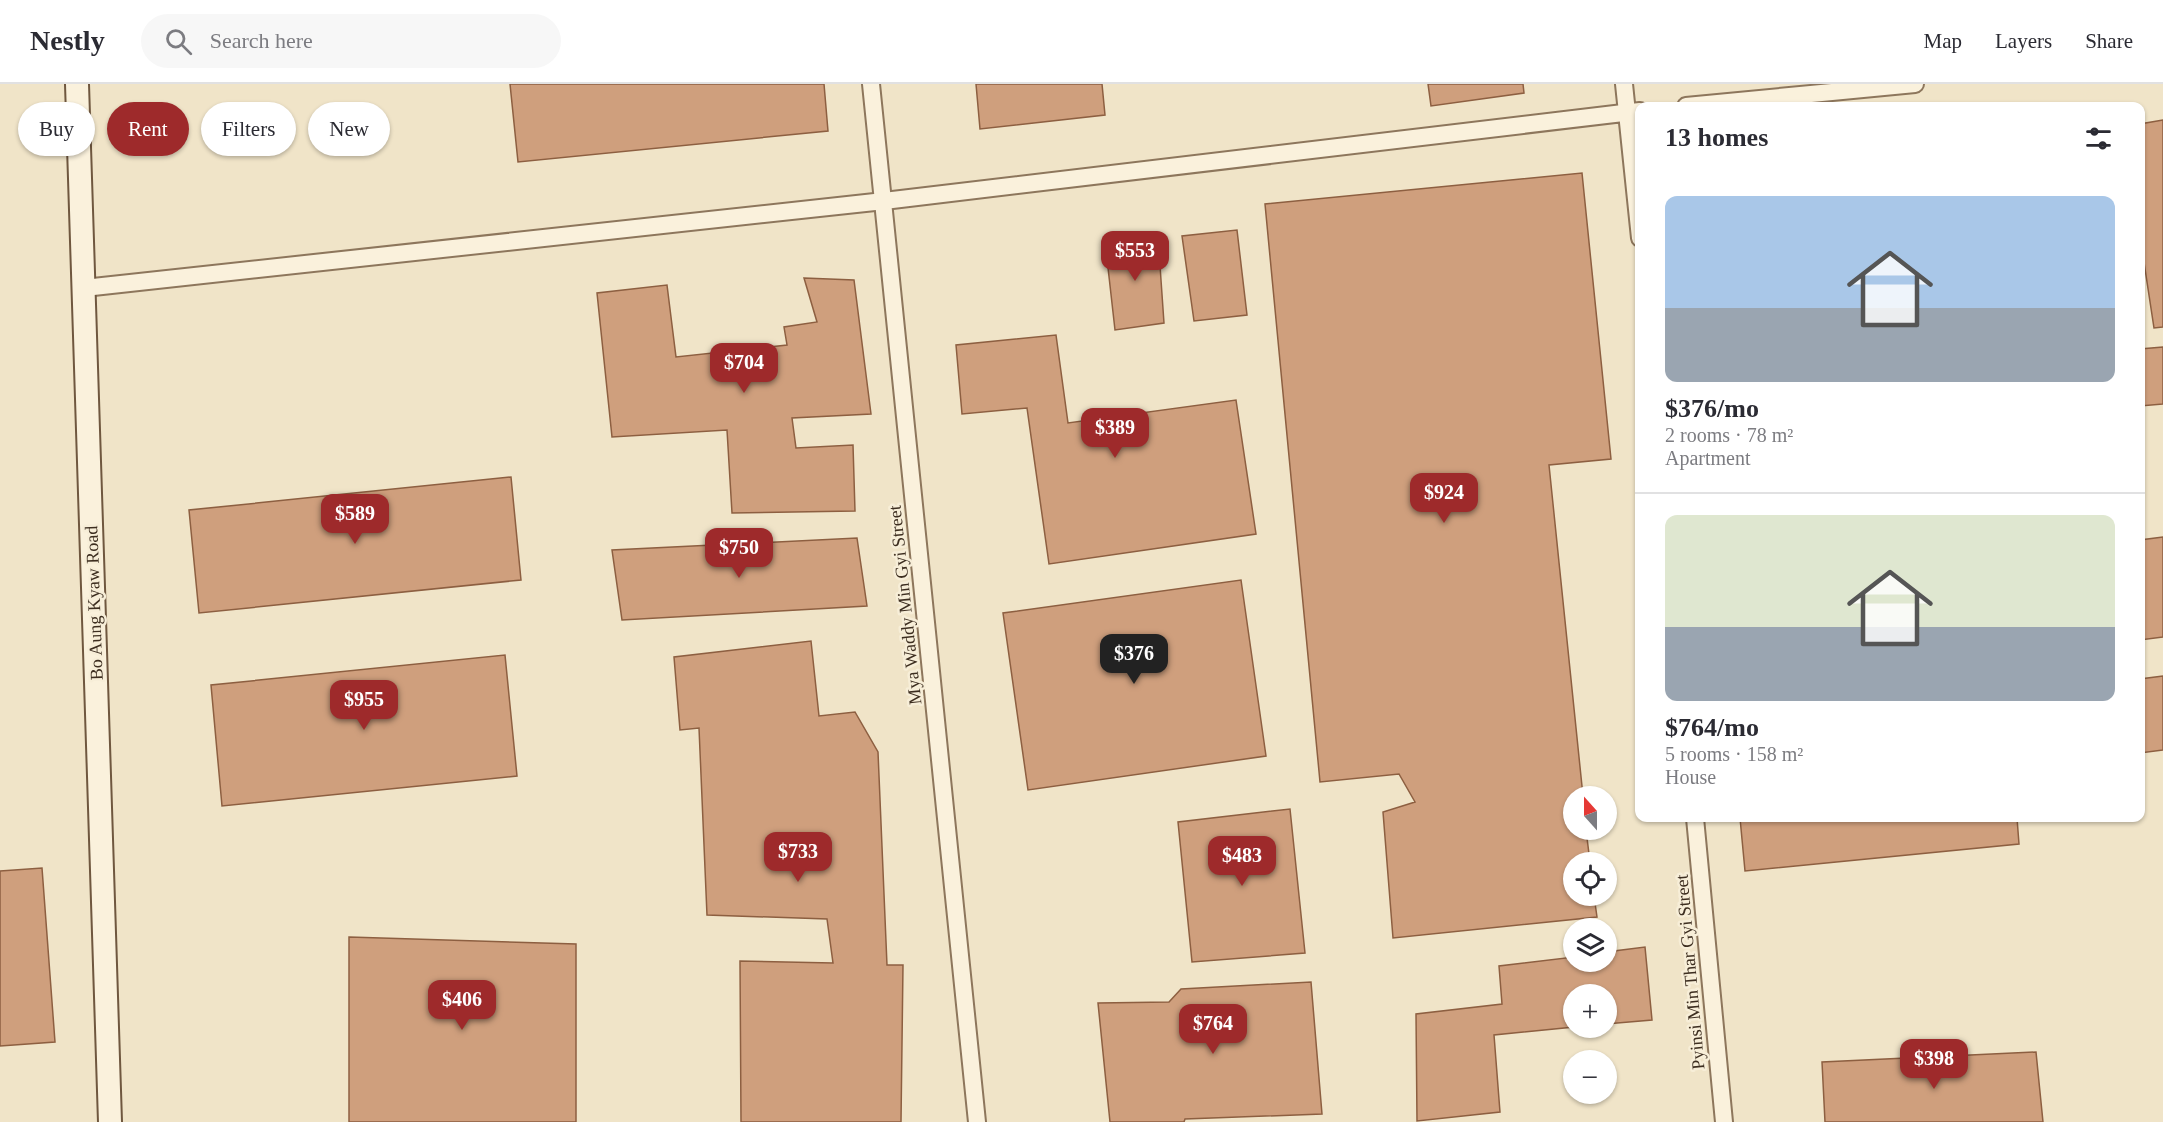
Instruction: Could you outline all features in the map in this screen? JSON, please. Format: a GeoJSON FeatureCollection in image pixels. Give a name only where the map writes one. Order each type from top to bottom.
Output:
{"type":"FeatureCollection","features":[{"type":"Feature","properties":{"kind":"street","name":"Bo Aung Kyaw Road"},"geometry":{"type":"LineString","coordinates":[[77,84],[110,1122]]}},
{"type":"Feature","properties":{"kind":"street","name":"Mya Waddy Min Gyi Street"},"geometry":{"type":"LineString","coordinates":[[871,84],[977,1122]]}},
{"type":"Feature","properties":{"kind":"street"},"geometry":{"type":"LineString","coordinates":[[1624,84],[1634,112],[1635,133]]}},
{"type":"Feature","properties":{"kind":"street"},"geometry":{"type":"LineString","coordinates":[[1728,102],[1915,84]]}},
{"type":"Feature","properties":{"kind":"street"},"geometry":{"type":"LineString","coordinates":[[84,288],[884,201],[1634,112]]}},
{"type":"Feature","properties":{"kind":"street","name":"Pyinsi Min Thar Gyi Street"},"geometry":{"type":"LineString","coordinates":[[1695,822],[1724,1122]]}},
{"type":"Feature","properties":{"kind":"building"},"geometry":{"type":"Polygon","coordinates":[[[510,84],[824,84],[828,131],[518,162],[510,84]]]}},
{"type":"Feature","properties":{"kind":"building"},"geometry":{"type":"Polygon","coordinates":[[[976,84],[1102,84],[1105,115],[980,129],[976,84]]]}},
{"type":"Feature","properties":{"kind":"building"},"geometry":{"type":"Polygon","coordinates":[[[1428,84],[1523,84],[1524,93],[1431,106],[1428,84]]]}},
{"type":"Feature","properties":{"kind":"building"},"geometry":{"type":"Polygon","coordinates":[[[2163,120],[2163,327],[2154,328],[2145,269],[2145,123],[2163,120]]]}},
{"type":"Feature","properties":{"kind":"building"},"geometry":{"type":"Polygon","coordinates":[[[1582,173],[1611,459],[1549,465],[1582,786],[1563,786],[1563,840],[1587,840],[1589,852],[1563,852],[1563,906],[1595,906],[1597,917],[1563,918],[1563,920],[1393,938],[1383,812],[1415,802],[1399,774],[1320,782],[1265,204],[1582,173]]]}},
{"type":"Feature","properties":{"kind":"building"},"geometry":{"type":"Polygon","coordinates":[[[1237,230],[1247,315],[1194,321],[1182,236],[1237,230]]]}},
{"type":"Feature","properties":{"kind":"building"},"geometry":{"type":"Polygon","coordinates":[[[1158,237],[1164,323],[1115,330],[1105,241],[1158,237]]]}},
{"type":"Feature","properties":{"kind":"building"},"geometry":{"type":"Polygon","coordinates":[[[804,278],[854,280],[871,414],[792,418],[796,448],[853,445],[855,511],[732,513],[727,430],[612,437],[597,293],[667,285],[676,357],[787,345],[784,327],[817,322],[804,278]]]}},
{"type":"Feature","properties":{"kind":"building"},"geometry":{"type":"Polygon","coordinates":[[[1056,335],[1068,423],[1236,400],[1256,534],[1049,564],[1027,408],[962,414],[956,345],[1056,335]]]}},
{"type":"Feature","properties":{"kind":"building"},"geometry":{"type":"Polygon","coordinates":[[[2163,347],[2163,404],[2145,406],[2145,349],[2163,347]]]}},
{"type":"Feature","properties":{"kind":"building"},"geometry":{"type":"Polygon","coordinates":[[[511,477],[521,580],[199,613],[189,510],[511,477]]]}},
{"type":"Feature","properties":{"kind":"building"},"geometry":{"type":"Polygon","coordinates":[[[2163,537],[2163,637],[2145,639],[2145,539],[2163,537]]]}},
{"type":"Feature","properties":{"kind":"building"},"geometry":{"type":"Polygon","coordinates":[[[857,538],[867,606],[622,620],[612,550],[857,538]]]}},
{"type":"Feature","properties":{"kind":"building"},"geometry":{"type":"Polygon","coordinates":[[[1241,580],[1266,756],[1028,790],[1003,613],[1241,580]]]}},
{"type":"Feature","properties":{"kind":"building"},"geometry":{"type":"Polygon","coordinates":[[[811,641],[819,716],[855,712],[878,752],[887,965],[903,965],[901,1122],[741,1122],[740,961],[833,963],[827,919],[707,915],[699,728],[680,730],[674,657],[811,641]]]}},
{"type":"Feature","properties":{"kind":"building"},"geometry":{"type":"Polygon","coordinates":[[[505,655],[517,776],[222,806],[211,685],[505,655]]]}},
{"type":"Feature","properties":{"kind":"building"},"geometry":{"type":"Polygon","coordinates":[[[2163,676],[2163,750],[2145,752],[2145,678],[2163,676]]]}},
{"type":"Feature","properties":{"kind":"building"},"geometry":{"type":"Polygon","coordinates":[[[1290,809],[1305,953],[1192,962],[1178,822],[1290,809]]]}},
{"type":"Feature","properties":{"kind":"building"},"geometry":{"type":"Polygon","coordinates":[[[1740,822],[2017,822],[2019,844],[1745,871],[1740,822]]]}},
{"type":"Feature","properties":{"kind":"building"},"geometry":{"type":"Polygon","coordinates":[[[42,868],[55,1042],[0,1046],[0,871],[42,868]]]}},
{"type":"Feature","properties":{"kind":"building"},"geometry":{"type":"Polygon","coordinates":[[[349,937],[576,944],[576,1122],[349,1122],[349,937]]]}},
{"type":"Feature","properties":{"kind":"building"},"geometry":{"type":"Polygon","coordinates":[[[1645,947],[1652,1020],[1617,1023],[1617,984],[1563,984],[1563,1028],[1494,1035],[1500,1112],[1417,1121],[1416,1014],[1502,1004],[1499,966],[1563,958],[1563,972],[1617,972],[1617,951],[1645,947]]]}},
{"type":"Feature","properties":{"kind":"building"},"geometry":{"type":"Polygon","coordinates":[[[1311,982],[1322,1114],[1185,1119],[1184,1122],[1110,1122],[1098,1003],[1169,1002],[1181,989],[1311,982]]]}},
{"type":"Feature","properties":{"kind":"building"},"geometry":{"type":"Polygon","coordinates":[[[2036,1052],[2043,1122],[1825,1122],[1822,1062],[2036,1052]]]}}]}
